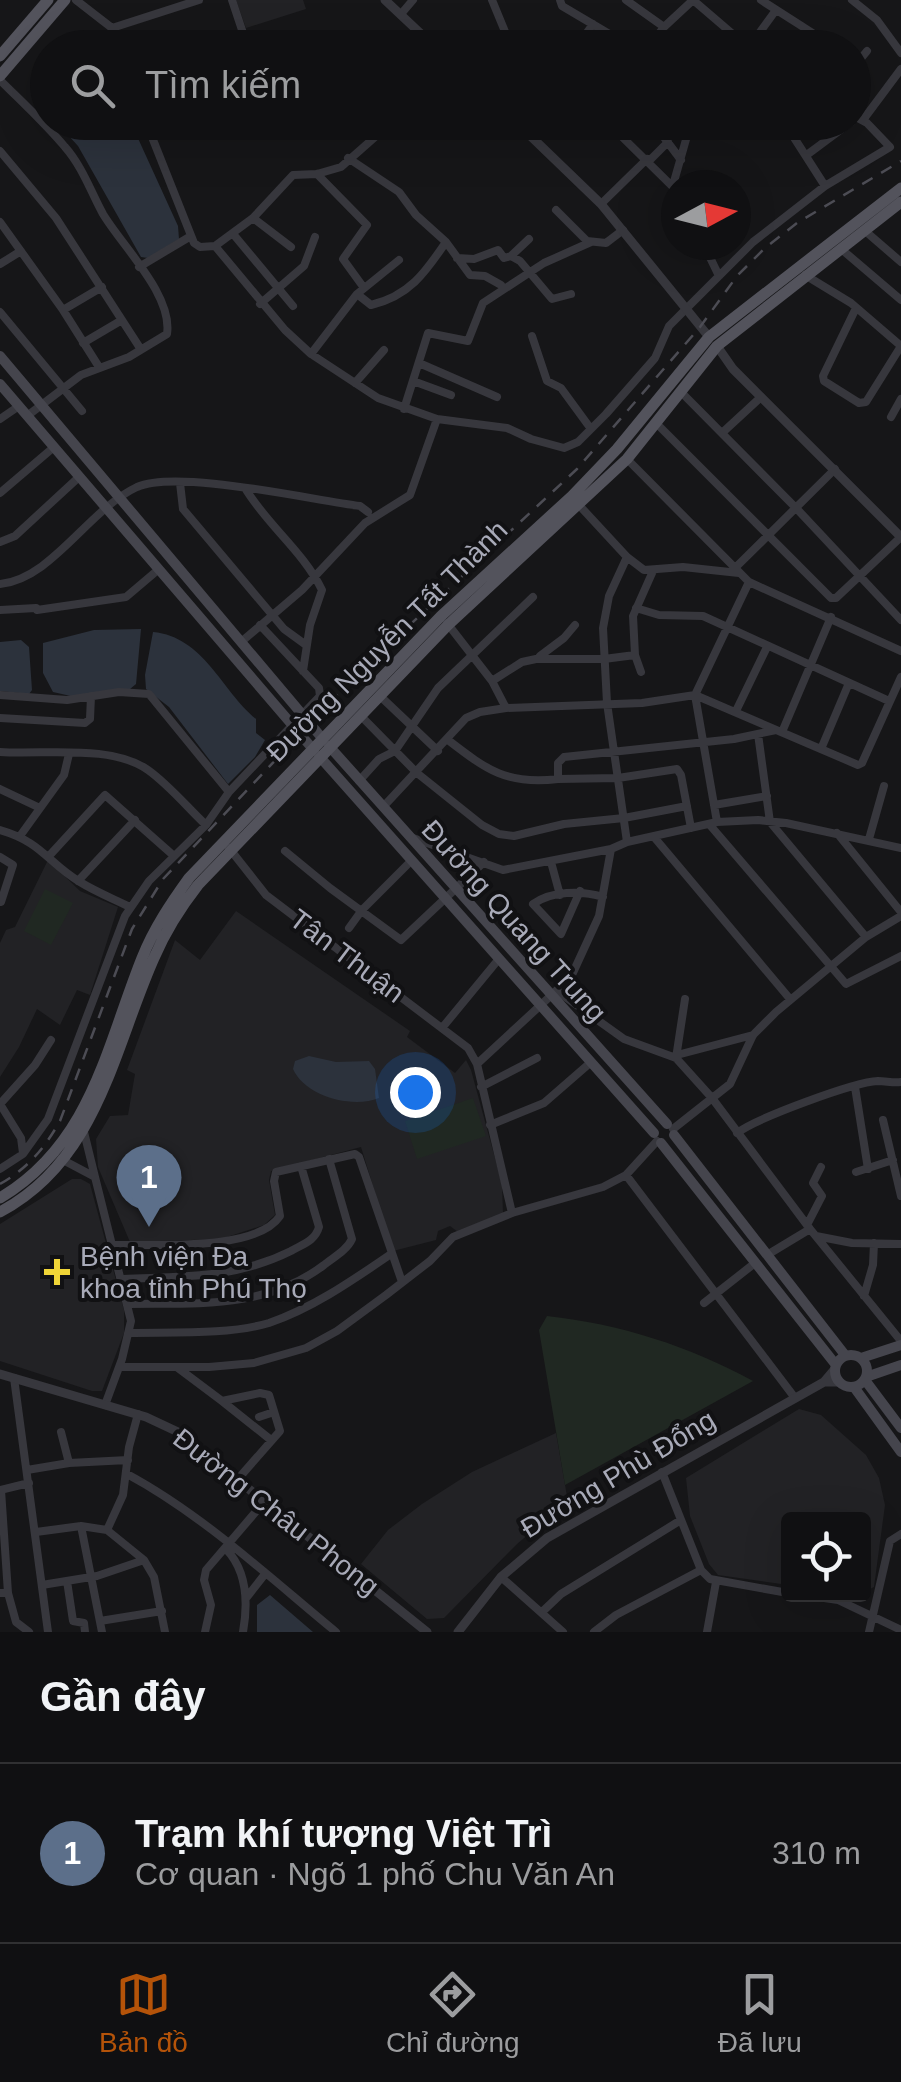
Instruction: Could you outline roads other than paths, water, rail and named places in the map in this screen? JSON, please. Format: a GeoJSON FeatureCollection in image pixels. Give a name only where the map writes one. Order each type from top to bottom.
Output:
{"type":"FeatureCollection","features":[{"type":"Feature","properties":{"kind":"main road"},"geometry":{"type":"LineString","coordinates":[[1,51],[48,0]]}},
{"type":"Feature","properties":{"kind":"main road"},"geometry":{"type":"LineString","coordinates":[[40,30],[65,0]]}},
{"type":"Feature","properties":{"kind":"main road"},"geometry":{"type":"LineString","coordinates":[[0,78],[30,42]]}},
{"type":"Feature","properties":{"kind":"main road","name":"Đường Nguyễn Tất Thành"},"geometry":{"type":"LineString","coordinates":[[576,501],[645,414],[713,341],[901,188]]}},
{"type":"Feature","properties":{"kind":"main road","name":"Đường Nguyễn Tất Thành"},"geometry":{"type":"LineString","coordinates":[[802,271],[901,202]]}},
{"type":"Feature","properties":{"kind":"main road","name":"Đường Nguyễn Tất Thành"},"geometry":{"type":"LineString","coordinates":[[0,1212],[33,1189],[81,1124],[155,930],[183,886],[445,620],[627,458],[681,392],[713,341]]}},
{"type":"Feature","properties":{"kind":"main road","name":"Đường Quang Trung"},"geometry":{"type":"LineString","coordinates":[[0,356],[359,781],[554,994],[671,1129],[845,1355]]}},
{"type":"Feature","properties":{"kind":"main road","name":"Đường Quang Trung"},"geometry":{"type":"LineString","coordinates":[[0,384],[360,804],[657,1139],[835,1367]]}},
{"type":"Feature","properties":{"kind":"main road"},"geometry":{"type":"LineString","coordinates":[[645,414],[656,424]]}},
{"type":"Feature","properties":{"kind":"main road","name":"Đường Nguyễn Tất Thành"},"geometry":{"type":"LineString","coordinates":[[326,742],[360,715],[413,653]]}},
{"type":"Feature","properties":{"kind":"main road"},"geometry":{"type":"LineString","coordinates":[[360,804],[370,793]]}},
{"type":"Feature","properties":{"kind":"main road"},"geometry":{"type":"LineString","coordinates":[[658,1125],[671,1129],[669,1142],[657,1139],[658,1125]]}},
{"type":"Feature","properties":{"kind":"main road","name":"Đường Nguyễn Tất Thành"},"geometry":{"type":"LineString","coordinates":[[0,1198],[58,1158]]}},
{"type":"Feature","properties":{"kind":"main road"},"geometry":{"type":"LineString","coordinates":[[901,1343],[861,1358],[845,1355],[835,1367],[840,1382],[854,1387],[901,1452]]}},
{"type":"Feature","properties":{"kind":"main road"},"geometry":{"type":"LineString","coordinates":[[861,1358],[867,1367],[865,1378],[901,1428]]}},
{"type":"Feature","properties":{"kind":"main road"},"geometry":{"type":"LineString","coordinates":[[854,1387],[865,1378],[901,1365]]}},
{"type":"Feature","properties":{"kind":"street"},"geometry":{"type":"LineString","coordinates":[[76,0],[112,28],[198,0]]}},
{"type":"Feature","properties":{"kind":"street"},"geometry":{"type":"LineString","coordinates":[[232,0],[242,30]]}},
{"type":"Feature","properties":{"kind":"street"},"geometry":{"type":"LineString","coordinates":[[385,0],[417,30]]}},
{"type":"Feature","properties":{"kind":"street"},"geometry":{"type":"LineString","coordinates":[[400,14],[414,0]]}},
{"type":"Feature","properties":{"kind":"street"},"geometry":{"type":"LineString","coordinates":[[492,0],[504,30]]}},
{"type":"Feature","properties":{"kind":"street"},"geometry":{"type":"LineString","coordinates":[[560,0],[562,6],[603,30]]}},
{"type":"Feature","properties":{"kind":"street"},"geometry":{"type":"LineString","coordinates":[[626,0],[664,27]]}},
{"type":"Feature","properties":{"kind":"street"},"geometry":{"type":"LineString","coordinates":[[662,30],[693,0],[731,30]]}},
{"type":"Feature","properties":{"kind":"street"},"geometry":{"type":"LineString","coordinates":[[761,0],[808,30]]}},
{"type":"Feature","properties":{"kind":"street"},"geometry":{"type":"LineString","coordinates":[[852,0],[877,20],[901,53]]}},
{"type":"Feature","properties":{"kind":"street"},"geometry":{"type":"LineString","coordinates":[[763,30],[776,10]]}},
{"type":"Feature","properties":{"kind":"street"},"geometry":{"type":"LineString","coordinates":[[589,30],[593,24]]}},
{"type":"Feature","properties":{"kind":"street"},"geometry":{"type":"LineString","coordinates":[[871,102],[901,69]]}},
{"type":"Feature","properties":{"kind":"street"},"geometry":{"type":"LineString","coordinates":[[0,78],[30,109]]}},
{"type":"Feature","properties":{"kind":"street"},"geometry":{"type":"LineString","coordinates":[[871,132],[890,147]]}},
{"type":"Feature","properties":{"kind":"street"},"geometry":{"type":"LineString","coordinates":[[27,416],[98,368],[129,358],[167,334],[169,328],[164,307],[59,140]]}},
{"type":"Feature","properties":{"kind":"street"},"geometry":{"type":"LineString","coordinates":[[153,140],[191,236],[200,247],[214,246],[234,235],[294,174],[341,168],[370,140]]}},
{"type":"Feature","properties":{"kind":"street"},"geometry":{"type":"LineString","coordinates":[[535,140],[601,204],[761,396],[901,537],[836,598],[831,598],[656,424]]}},
{"type":"Feature","properties":{"kind":"street"},"geometry":{"type":"LineString","coordinates":[[626,140],[661,174]]}},
{"type":"Feature","properties":{"kind":"street"},"geometry":{"type":"LineString","coordinates":[[678,170],[686,140]]}},
{"type":"Feature","properties":{"kind":"street"},"geometry":{"type":"LineString","coordinates":[[798,140],[825,186]]}},
{"type":"Feature","properties":{"kind":"street"},"geometry":{"type":"LineString","coordinates":[[808,154],[827,140]]}},
{"type":"Feature","properties":{"kind":"street"},"geometry":{"type":"LineString","coordinates":[[214,246],[260,304],[311,354],[356,383],[404,409],[437,419],[507,428],[562,448],[578,442],[591,429],[655,358],[669,326],[772,224],[901,140]]}},
{"type":"Feature","properties":{"kind":"street"},"geometry":{"type":"LineString","coordinates":[[601,204],[668,142],[681,160]]}},
{"type":"Feature","properties":{"kind":"street"},"geometry":{"type":"LineString","coordinates":[[0,151],[56,218],[140,348]]}},
{"type":"Feature","properties":{"kind":"street"},"geometry":{"type":"LineString","coordinates":[[348,158],[399,192],[416,215],[446,242],[470,275],[485,276],[502,285]]}},
{"type":"Feature","properties":{"kind":"street"},"geometry":{"type":"LineString","coordinates":[[317,174],[367,225],[343,260],[371,304],[414,286],[446,242]]}},
{"type":"Feature","properties":{"kind":"street"},"geometry":{"type":"LineString","coordinates":[[556,210],[591,242]]}},
{"type":"Feature","properties":{"kind":"street"},"geometry":{"type":"LineString","coordinates":[[253,218],[291,247]]}},
{"type":"Feature","properties":{"kind":"street"},"geometry":{"type":"LineString","coordinates":[[0,222],[63,310],[98,368]]}},
{"type":"Feature","properties":{"kind":"street"},"geometry":{"type":"LineString","coordinates":[[404,409],[428,333],[468,341],[483,303],[529,271],[591,242],[606,244],[623,230]]}},
{"type":"Feature","properties":{"kind":"street"},"geometry":{"type":"LineString","coordinates":[[864,230],[901,262]]}},
{"type":"Feature","properties":{"kind":"street"},"geometry":{"type":"LineString","coordinates":[[234,235],[292,306]]}},
{"type":"Feature","properties":{"kind":"street"},"geometry":{"type":"LineString","coordinates":[[140,267],[191,236]]}},
{"type":"Feature","properties":{"kind":"street"},"geometry":{"type":"LineString","coordinates":[[260,304],[304,266],[315,237]]}},
{"type":"Feature","properties":{"kind":"street"},"geometry":{"type":"LineString","coordinates":[[457,258],[474,259],[495,250],[504,258],[529,239]]}},
{"type":"Feature","properties":{"kind":"street"},"geometry":{"type":"LineString","coordinates":[[840,248],[901,300]]}},
{"type":"Feature","properties":{"kind":"street"},"geometry":{"type":"LineString","coordinates":[[0,264],[21,251]]}},
{"type":"Feature","properties":{"kind":"street"},"geometry":{"type":"LineString","coordinates":[[511,256],[552,299],[572,294]]}},
{"type":"Feature","properties":{"kind":"street"},"geometry":{"type":"LineString","coordinates":[[311,354],[360,291],[399,260]]}},
{"type":"Feature","properties":{"kind":"street"},"geometry":{"type":"LineString","coordinates":[[711,260],[719,276]]}},
{"type":"Feature","properties":{"kind":"street"},"geometry":{"type":"LineString","coordinates":[[802,271],[856,308],[901,346],[866,402],[859,402],[824,381],[823,376],[856,308]]}},
{"type":"Feature","properties":{"kind":"street"},"geometry":{"type":"LineString","coordinates":[[63,310],[102,286]]}},
{"type":"Feature","properties":{"kind":"street"},"geometry":{"type":"LineString","coordinates":[[0,312],[82,411]]}},
{"type":"Feature","properties":{"kind":"street"},"geometry":{"type":"LineString","coordinates":[[83,344],[122,320]]}},
{"type":"Feature","properties":{"kind":"street"},"geometry":{"type":"LineString","coordinates":[[532,336],[547,381],[561,388],[591,429]]}},
{"type":"Feature","properties":{"kind":"street"},"geometry":{"type":"LineString","coordinates":[[356,383],[384,350]]}},
{"type":"Feature","properties":{"kind":"street"},"geometry":{"type":"LineString","coordinates":[[419,363],[497,397]]}},
{"type":"Feature","properties":{"kind":"street"},"geometry":{"type":"LineString","coordinates":[[413,381],[451,396]]}},
{"type":"Feature","properties":{"kind":"street"},"geometry":{"type":"LineString","coordinates":[[681,392],[901,620]]}},
{"type":"Feature","properties":{"kind":"street"},"geometry":{"type":"LineString","coordinates":[[722,433],[761,396]]}},
{"type":"Feature","properties":{"kind":"street"},"geometry":{"type":"LineString","coordinates":[[891,417],[901,399]]}},
{"type":"Feature","properties":{"kind":"street"},"geometry":{"type":"LineString","coordinates":[[0,420],[19,406]]}},
{"type":"Feature","properties":{"kind":"street"},"geometry":{"type":"LineString","coordinates":[[241,642],[315,576],[357,530],[410,495],[437,419]]}},
{"type":"Feature","properties":{"kind":"street"},"geometry":{"type":"LineString","coordinates":[[1,491],[54,447]]}},
{"type":"Feature","properties":{"kind":"street"},"geometry":{"type":"LineString","coordinates":[[627,458],[748,582],[901,651]]}},
{"type":"Feature","properties":{"kind":"street"},"geometry":{"type":"LineString","coordinates":[[737,571],[835,469]]}},
{"type":"Feature","properties":{"kind":"street"},"geometry":{"type":"LineString","coordinates":[[0,542],[15,536],[80,477]]}},
{"type":"Feature","properties":{"kind":"street"},"geometry":{"type":"LineString","coordinates":[[0,584],[15,583],[34,573],[106,508],[151,483],[245,488],[360,506],[368,512]]}},
{"type":"Feature","properties":{"kind":"street"},"geometry":{"type":"LineString","coordinates":[[180,483],[183,509],[272,616],[306,645]]}},
{"type":"Feature","properties":{"kind":"street"},"geometry":{"type":"LineString","coordinates":[[245,488],[315,576],[322,594],[302,671]]}},
{"type":"Feature","properties":{"kind":"street"},"geometry":{"type":"LineString","coordinates":[[576,501],[644,570],[683,567],[737,571]]}},
{"type":"Feature","properties":{"kind":"street"},"geometry":{"type":"LineString","coordinates":[[627,557],[603,616],[607,703],[627,842]]}},
{"type":"Feature","properties":{"kind":"street"},"geometry":{"type":"LineString","coordinates":[[0,610],[37,609],[126,596],[159,569]]}},
{"type":"Feature","properties":{"kind":"street"},"geometry":{"type":"LineString","coordinates":[[641,672],[632,627],[653,571]]}},
{"type":"Feature","properties":{"kind":"street"},"geometry":{"type":"LineString","coordinates":[[748,582],[695,695],[714,806],[713,823],[848,984],[901,956]]}},
{"type":"Feature","properties":{"kind":"street"},"geometry":{"type":"LineString","coordinates":[[359,781],[379,759],[395,750],[438,688],[533,597]]}},
{"type":"Feature","properties":{"kind":"street"},"geometry":{"type":"LineString","coordinates":[[636,608],[659,615],[704,616],[889,701]]}},
{"type":"Feature","properties":{"kind":"street"},"geometry":{"type":"LineString","coordinates":[[779,731],[831,617]]}},
{"type":"Feature","properties":{"kind":"street"},"geometry":{"type":"LineString","coordinates":[[445,620],[492,681],[506,708]]}},
{"type":"Feature","properties":{"kind":"street"},"geometry":{"type":"LineString","coordinates":[[0,1170],[23,1154],[56,1102],[130,907],[148,882],[206,825],[229,792],[320,692],[260,625]]}},
{"type":"Feature","properties":{"kind":"street"},"geometry":{"type":"LineString","coordinates":[[536,659],[575,626]]}},
{"type":"Feature","properties":{"kind":"street"},"geometry":{"type":"LineString","coordinates":[[736,712],[767,647]]}},
{"type":"Feature","properties":{"kind":"street"},"geometry":{"type":"LineString","coordinates":[[492,681],[522,662],[536,659],[604,660],[635,655]]}},
{"type":"Feature","properties":{"kind":"street"},"geometry":{"type":"LineString","coordinates":[[382,807],[466,718],[506,708],[642,703],[695,695],[860,765],[901,676]]}},
{"type":"Feature","properties":{"kind":"street"},"geometry":{"type":"LineString","coordinates":[[821,748],[849,683]]}},
{"type":"Feature","properties":{"kind":"street"},"geometry":{"type":"LineString","coordinates":[[0,695],[67,700],[119,692],[149,694],[229,792]]}},
{"type":"Feature","properties":{"kind":"street"},"geometry":{"type":"LineString","coordinates":[[379,695],[438,751]]}},
{"type":"Feature","properties":{"kind":"street"},"geometry":{"type":"LineString","coordinates":[[0,718],[85,723],[90,719],[92,696]]}},
{"type":"Feature","properties":{"kind":"street"},"geometry":{"type":"LineString","coordinates":[[360,715],[417,773],[499,834],[514,836],[564,824],[687,806]]}},
{"type":"Feature","properties":{"kind":"street"},"geometry":{"type":"LineString","coordinates":[[558,779],[558,763],[564,757],[779,731]]}},
{"type":"Feature","properties":{"kind":"street"},"geometry":{"type":"LineString","coordinates":[[758,734],[770,822],[866,937]]}},
{"type":"Feature","properties":{"kind":"street"},"geometry":{"type":"LineString","coordinates":[[448,740],[507,779],[618,778],[677,769],[691,828]]}},
{"type":"Feature","properties":{"kind":"street"},"geometry":{"type":"LineString","coordinates":[[0,752],[102,754],[142,766],[206,825]]}},
{"type":"Feature","properties":{"kind":"street"},"geometry":{"type":"LineString","coordinates":[[20,836],[64,775],[69,754]]}},
{"type":"Feature","properties":{"kind":"street"},"geometry":{"type":"LineString","coordinates":[[870,840],[884,786]]}},
{"type":"Feature","properties":{"kind":"street"},"geometry":{"type":"LineString","coordinates":[[0,789],[40,808]]}},
{"type":"Feature","properties":{"kind":"street"},"geometry":{"type":"LineString","coordinates":[[50,856],[106,795],[174,856]]}},
{"type":"Feature","properties":{"kind":"street"},"geometry":{"type":"LineString","coordinates":[[714,806],[767,796]]}},
{"type":"Feature","properties":{"kind":"street"},"geometry":{"type":"LineString","coordinates":[[78,881],[135,820]]}},
{"type":"Feature","properties":{"kind":"street"},"geometry":{"type":"LineString","coordinates":[[409,837],[503,870],[611,849],[713,823],[770,822],[901,848]]}},
{"type":"Feature","properties":{"kind":"street"},"geometry":{"type":"LineString","coordinates":[[0,845],[2,831],[20,836],[78,881],[130,907]]}},
{"type":"Feature","properties":{"kind":"street"},"geometry":{"type":"LineString","coordinates":[[671,1129],[735,1078],[754,1034],[790,999],[866,937],[901,914],[837,833]]}},
{"type":"Feature","properties":{"kind":"street"},"geometry":{"type":"LineString","coordinates":[[654,838],[790,999]]}},
{"type":"Feature","properties":{"kind":"street","name":"Tân Thuận"},"geometry":{"type":"LineString","coordinates":[[226,845],[266,894],[468,1048],[476,1064]]}},
{"type":"Feature","properties":{"kind":"street"},"geometry":{"type":"LineString","coordinates":[[512,1213],[476,1064],[571,977],[599,916],[611,849]]}},
{"type":"Feature","properties":{"kind":"street"},"geometry":{"type":"LineString","coordinates":[[285,850],[401,940],[484,862]]}},
{"type":"Feature","properties":{"kind":"street"},"geometry":{"type":"LineString","coordinates":[[0,857],[12,864],[1,902]]}},
{"type":"Feature","properties":{"kind":"street"},"geometry":{"type":"LineString","coordinates":[[349,928],[410,861]]}},
{"type":"Feature","properties":{"kind":"street"},"geometry":{"type":"LineString","coordinates":[[552,862],[560,895]]}},
{"type":"Feature","properties":{"kind":"street"},"geometry":{"type":"LineString","coordinates":[[580,892],[561,934],[533,904],[535,900],[580,892],[602,897]]}},
{"type":"Feature","properties":{"kind":"street"},"geometry":{"type":"LineString","coordinates":[[442,1028],[498,960]]}},
{"type":"Feature","properties":{"kind":"street"},"geometry":{"type":"LineString","coordinates":[[554,994],[624,1039],[676,1057],[901,1343]]}},
{"type":"Feature","properties":{"kind":"street"},"geometry":{"type":"LineString","coordinates":[[676,1057],[685,999]]}},
{"type":"Feature","properties":{"kind":"street"},"geometry":{"type":"LineString","coordinates":[[676,1057],[754,1034]]}},
{"type":"Feature","properties":{"kind":"street"},"geometry":{"type":"LineString","coordinates":[[23,1154],[21,1138],[0,1104],[35,1065],[50,1040]]}},
{"type":"Feature","properties":{"kind":"street"},"geometry":{"type":"LineString","coordinates":[[481,1086],[537,1058]]}},
{"type":"Feature","properties":{"kind":"street"},"geometry":{"type":"LineString","coordinates":[[490,1125],[544,1104],[590,1062]]}},
{"type":"Feature","properties":{"kind":"street"},"geometry":{"type":"LineString","coordinates":[[738,1132],[762,1118],[855,1087],[877,1081],[901,1082]]}},
{"type":"Feature","properties":{"kind":"street"},"geometry":{"type":"LineString","coordinates":[[855,1087],[868,1169]]}},
{"type":"Feature","properties":{"kind":"street"},"geometry":{"type":"LineString","coordinates":[[883,1120],[901,1196]]}},
{"type":"Feature","properties":{"kind":"street"},"geometry":{"type":"LineString","coordinates":[[81,1124],[129,1304],[129,1333],[105,1405]]}},
{"type":"Feature","properties":{"kind":"street"},"geometry":{"type":"LineString","coordinates":[[120,1366],[178,1368],[254,1363],[306,1348],[337,1331],[430,1262],[453,1237],[512,1213],[603,1187],[626,1175],[657,1139]]}},
{"type":"Feature","properties":{"kind":"street"},"geometry":{"type":"LineString","coordinates":[[114,1245],[221,1242],[270,1226],[280,1216],[276,1172],[349,1154],[359,1157],[402,1282]]}},
{"type":"Feature","properties":{"kind":"street"},"geometry":{"type":"LineString","coordinates":[[58,1158],[95,1177]]}},
{"type":"Feature","properties":{"kind":"street"},"geometry":{"type":"LineString","coordinates":[[129,1304],[242,1302],[309,1277],[352,1239],[329,1159]]}},
{"type":"Feature","properties":{"kind":"street"},"geometry":{"type":"LineString","coordinates":[[856,1172],[893,1160]]}},
{"type":"Feature","properties":{"kind":"street"},"geometry":{"type":"LineString","coordinates":[[123,1278],[235,1273],[312,1240],[319,1227],[301,1166]]}},
{"type":"Feature","properties":{"kind":"street"},"geometry":{"type":"LineString","coordinates":[[767,1256],[811,1230],[822,1196],[813,1183],[820,1167]]}},
{"type":"Feature","properties":{"kind":"street"},"geometry":{"type":"LineString","coordinates":[[626,1175],[795,1398]]}},
{"type":"Feature","properties":{"kind":"street"},"geometry":{"type":"LineString","coordinates":[[811,1230],[852,1243],[901,1244]]}},
{"type":"Feature","properties":{"kind":"street"},"geometry":{"type":"LineString","coordinates":[[864,1296],[873,1265],[874,1242]]}},
{"type":"Feature","properties":{"kind":"street"},"geometry":{"type":"LineString","coordinates":[[129,1333],[265,1324],[349,1282],[390,1254]]}},
{"type":"Feature","properties":{"kind":"street"},"geometry":{"type":"LineString","coordinates":[[704,1303],[755,1264]]}},
{"type":"Feature","properties":{"kind":"street","name":"Đường Phù Đổng"},"geometry":{"type":"LineString","coordinates":[[458,1632],[501,1576],[548,1538],[824,1382],[835,1367]]}},
{"type":"Feature","properties":{"kind":"street"},"geometry":{"type":"LineString","coordinates":[[178,1368],[271,1440]]}},
{"type":"Feature","properties":{"kind":"street","name":"Đường Châu Phong"},"geometry":{"type":"LineString","coordinates":[[0,1374],[138,1414],[178,1432],[426,1632]]}},
{"type":"Feature","properties":{"kind":"street"},"geometry":{"type":"LineString","coordinates":[[14,1378],[48,1632]]}},
{"type":"Feature","properties":{"kind":"street","name":"Đường Phù Đổng"},"geometry":{"type":"LineString","coordinates":[[824,1382],[840,1382]]}},
{"type":"Feature","properties":{"kind":"street"},"geometry":{"type":"LineString","coordinates":[[222,1401],[265,1392],[280,1432],[238,1479]]}},
{"type":"Feature","properties":{"kind":"street"},"geometry":{"type":"LineString","coordinates":[[259,1417],[274,1412]]}},
{"type":"Feature","properties":{"kind":"street"},"geometry":{"type":"LineString","coordinates":[[107,1530],[124,1495],[138,1414]]}},
{"type":"Feature","properties":{"kind":"street"},"geometry":{"type":"LineString","coordinates":[[61,1432],[69,1463]]}},
{"type":"Feature","properties":{"kind":"street"},"geometry":{"type":"LineString","coordinates":[[27,1470],[128,1460]]}},
{"type":"Feature","properties":{"kind":"street"},"geometry":{"type":"LineString","coordinates":[[662,1472],[700,1570],[716,1582],[781,1592]]}},
{"type":"Feature","properties":{"kind":"street"},"geometry":{"type":"LineString","coordinates":[[127,1474],[152,1488],[336,1632]]}},
{"type":"Feature","properties":{"kind":"street"},"geometry":{"type":"LineString","coordinates":[[29,1483],[1,1490],[4,1593],[16,1622],[29,1632]]}},
{"type":"Feature","properties":{"kind":"street"},"geometry":{"type":"LineString","coordinates":[[204,1632],[211,1598],[204,1580],[206,1570],[266,1501]]}},
{"type":"Feature","properties":{"kind":"street"},"geometry":{"type":"LineString","coordinates":[[542,1612],[561,1594],[681,1520]]}},
{"type":"Feature","properties":{"kind":"street"},"geometry":{"type":"LineString","coordinates":[[36,1532],[81,1526],[107,1530],[144,1560],[154,1577],[163,1632]]}},
{"type":"Feature","properties":{"kind":"street"},"geometry":{"type":"LineString","coordinates":[[81,1526],[102,1632]]}},
{"type":"Feature","properties":{"kind":"street"},"geometry":{"type":"LineString","coordinates":[[869,1632],[890,1541],[901,1534]]}},
{"type":"Feature","properties":{"kind":"street"},"geometry":{"type":"LineString","coordinates":[[228,1547],[248,1597]]}},
{"type":"Feature","properties":{"kind":"street"},"geometry":{"type":"LineString","coordinates":[[42,1585],[144,1560]]}},
{"type":"Feature","properties":{"kind":"street"},"geometry":{"type":"LineString","coordinates":[[594,1632],[700,1570]]}},
{"type":"Feature","properties":{"kind":"street"},"geometry":{"type":"LineString","coordinates":[[243,1632],[248,1597],[265,1574]]}},
{"type":"Feature","properties":{"kind":"street"},"geometry":{"type":"LineString","coordinates":[[501,1576],[562,1632]]}},
{"type":"Feature","properties":{"kind":"street"},"geometry":{"type":"LineString","coordinates":[[67,1580],[73,1621],[84,1623],[85,1632]]}},
{"type":"Feature","properties":{"kind":"street"},"geometry":{"type":"LineString","coordinates":[[708,1632],[716,1582]]}},
{"type":"Feature","properties":{"kind":"street"},"geometry":{"type":"LineString","coordinates":[[842,1602],[901,1630]]}},
{"type":"Feature","properties":{"kind":"street"},"geometry":{"type":"LineString","coordinates":[[100,1621],[162,1611]]}},
{"type":"Feature","properties":{"kind":"railway"},"geometry":{"type":"LineString","coordinates":[[0,1184],[34,1157],[60,1121],[132,929],[163,879],[355,676],[577,469],[700,327],[737,276],[765,248],[797,223],[901,161]]}},
{"type":"Feature","properties":{"kind":"place","name":"Trạm khí tượng Việt Trì"},"geometry":{"type":"Point","coordinates":[149,1227]}},
{"type":"Feature","properties":{"kind":"place","name":"Bệnh viện Đa khoa tỉnh Phú Thọ"},"geometry":{"type":"Point","coordinates":[57,1272]}}]}
